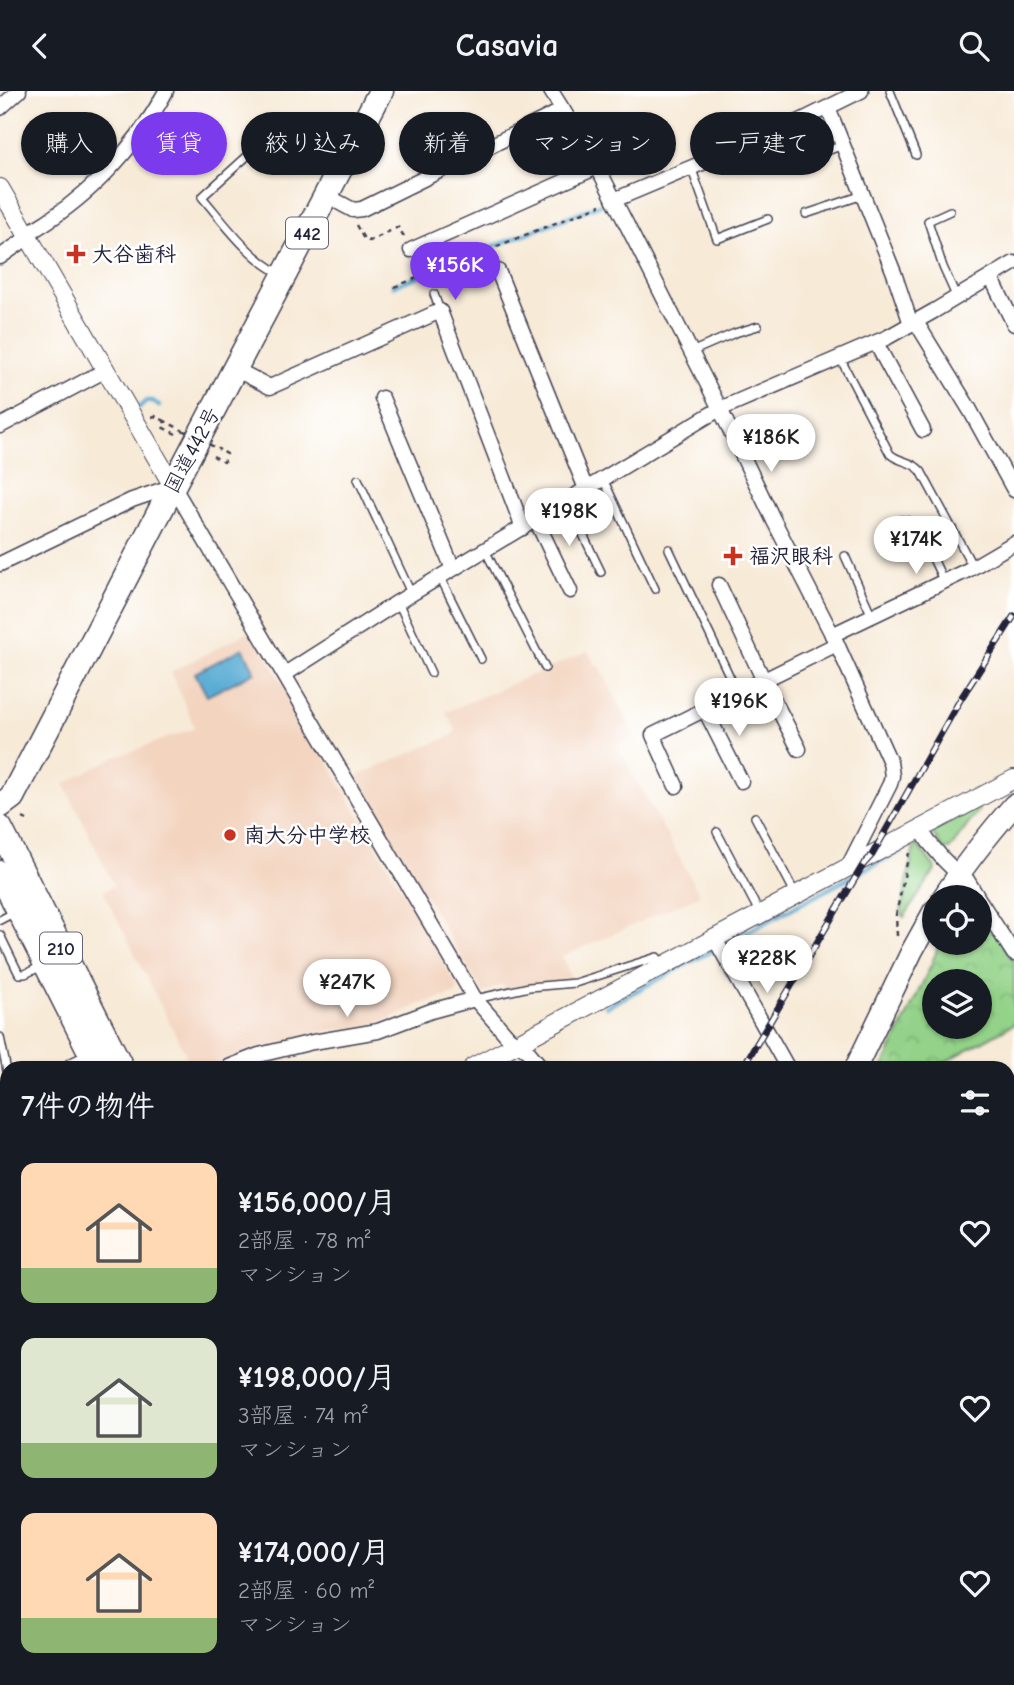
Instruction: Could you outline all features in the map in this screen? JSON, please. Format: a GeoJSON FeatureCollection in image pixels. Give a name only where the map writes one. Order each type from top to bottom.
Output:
{"type":"FeatureCollection","features":[{"type":"Feature","properties":{"kind":"highway","name":"国道442号"},"geometry":{"type":"LineString","coordinates":[[0,806],[12,797],[284,275],[337,192],[381,91]]}},
{"type":"Feature","properties":{"kind":"highway","name":"210"},"geometry":{"type":"LineString","coordinates":[[0,828],[118,1061]]}},
{"type":"Feature","properties":{"kind":"highway","name":"210"},"geometry":{"type":"LineString","coordinates":[[0,873],[9,915],[46,964],[94,1060]]}},
{"type":"Feature","properties":{"kind":"main road"},"geometry":{"type":"LineString","coordinates":[[951,885],[1014,805]]}},
{"type":"Feature","properties":{"kind":"main road"},"geometry":{"type":"LineString","coordinates":[[859,1061],[922,933]]}},
{"type":"Feature","properties":{"kind":"street"},"geometry":{"type":"LineString","coordinates":[[0,108],[19,91]]}},
{"type":"Feature","properties":{"kind":"street"},"geometry":{"type":"LineString","coordinates":[[0,257],[88,190],[114,164],[152,117],[166,91]]}},
{"type":"Feature","properties":{"kind":"street"},"geometry":{"type":"LineString","coordinates":[[337,192],[353,209],[362,209],[563,110],[551,91]]}},
{"type":"Feature","properties":{"kind":"street"},"geometry":{"type":"LineString","coordinates":[[820,112],[861,91]]}},
{"type":"Feature","properties":{"kind":"street"},"geometry":{"type":"LineString","coordinates":[[828,108],[914,323],[970,410],[1014,490]]}},
{"type":"Feature","properties":{"kind":"street"},"geometry":{"type":"LineString","coordinates":[[614,200],[690,167]]}},
{"type":"Feature","properties":{"kind":"street"},"geometry":{"type":"LineString","coordinates":[[411,250],[579,175]]}},
{"type":"Feature","properties":{"kind":"street"},"geometry":{"type":"LineString","coordinates":[[601,175],[834,640],[890,762],[890,784],[847,869]]}},
{"type":"Feature","properties":{"kind":"street"},"geometry":{"type":"LineString","coordinates":[[0,188],[475,999],[509,1038],[526,1049],[536,1061]]}},
{"type":"Feature","properties":{"kind":"street"},"geometry":{"type":"LineString","coordinates":[[285,674],[398,602],[720,409],[876,343],[1014,263]]}},
{"type":"Feature","properties":{"kind":"street"},"geometry":{"type":"LineString","coordinates":[[498,271],[586,489]]}},
{"type":"Feature","properties":{"kind":"street"},"geometry":{"type":"LineString","coordinates":[[991,277],[1014,324]]}},
{"type":"Feature","properties":{"kind":"street"},"geometry":{"type":"LineString","coordinates":[[234,369],[270,387],[440,311],[523,528]]}},
{"type":"Feature","properties":{"kind":"street"},"geometry":{"type":"LineString","coordinates":[[876,343],[923,430]]}},
{"type":"Feature","properties":{"kind":"street"},"geometry":{"type":"LineString","coordinates":[[0,426],[106,370]]}},
{"type":"Feature","properties":{"kind":"street"},"geometry":{"type":"LineString","coordinates":[[382,398],[446,573]]}},
{"type":"Feature","properties":{"kind":"street"},"geometry":{"type":"LineString","coordinates":[[0,564],[132,501],[173,486]]}},
{"type":"Feature","properties":{"kind":"street"},"geometry":{"type":"LineString","coordinates":[[536,520],[569,591]]}},
{"type":"Feature","properties":{"kind":"street"},"geometry":{"type":"LineString","coordinates":[[676,786],[653,735],[764,681],[872,617],[973,567],[1014,543]]}},
{"type":"Feature","properties":{"kind":"street"},"geometry":{"type":"LineString","coordinates":[[719,585],[799,749]]}},
{"type":"Feature","properties":{"kind":"street"},"geometry":{"type":"LineString","coordinates":[[705,710],[741,781]]}},
{"type":"Feature","properties":{"kind":"street"},"geometry":{"type":"LineString","coordinates":[[484,1061],[1014,779]]}},
{"type":"Feature","properties":{"kind":"street"},"geometry":{"type":"LineString","coordinates":[[921,829],[940,856],[970,885]]}},
{"type":"Feature","properties":{"kind":"street"},"geometry":{"type":"LineString","coordinates":[[992,919],[1014,954]]}},
{"type":"Feature","properties":{"kind":"street"},"geometry":{"type":"LineString","coordinates":[[715,939],[784,1061]]}},
{"type":"Feature","properties":{"kind":"street"},"geometry":{"type":"LineString","coordinates":[[244,1061],[299,1045],[378,1031],[431,1011],[475,999]]}},
{"type":"Feature","properties":{"kind":"lane"},"geometry":{"type":"LineString","coordinates":[[890,91],[916,155]]}},
{"type":"Feature","properties":{"kind":"lane"},"geometry":{"type":"LineString","coordinates":[[284,275],[265,266],[253,255],[202,197],[265,140],[337,192]]}},
{"type":"Feature","properties":{"kind":"lane"},"geometry":{"type":"LineString","coordinates":[[834,148],[843,145]]}},
{"type":"Feature","properties":{"kind":"lane"},"geometry":{"type":"LineString","coordinates":[[694,175],[717,239],[768,219]]}},
{"type":"Feature","properties":{"kind":"lane"},"geometry":{"type":"LineString","coordinates":[[806,214],[863,195]]}},
{"type":"Feature","properties":{"kind":"lane"},"geometry":{"type":"LineString","coordinates":[[950,211],[928,222],[957,298]]}},
{"type":"Feature","properties":{"kind":"lane"},"geometry":{"type":"LineString","coordinates":[[434,294],[440,311]]}},
{"type":"Feature","properties":{"kind":"lane"},"geometry":{"type":"LineString","coordinates":[[691,352],[758,326]]}},
{"type":"Feature","properties":{"kind":"lane"},"geometry":{"type":"LineString","coordinates":[[841,358],[890,454],[894,458],[914,464],[921,471],[973,567]]}},
{"type":"Feature","properties":{"kind":"lane"},"geometry":{"type":"LineString","coordinates":[[358,479],[412,594]]}},
{"type":"Feature","properties":{"kind":"lane"},"geometry":{"type":"LineString","coordinates":[[603,479],[655,589]]}},
{"type":"Feature","properties":{"kind":"lane"},"geometry":{"type":"LineString","coordinates":[[567,501],[601,572]]}},
{"type":"Feature","properties":{"kind":"lane"},"geometry":{"type":"LineString","coordinates":[[901,520],[909,521],[919,529],[944,582]]}},
{"type":"Feature","properties":{"kind":"lane"},"geometry":{"type":"LineString","coordinates":[[669,549],[738,694]]}},
{"type":"Feature","properties":{"kind":"lane"},"geometry":{"type":"LineString","coordinates":[[485,550],[545,668]]}},
{"type":"Feature","properties":{"kind":"lane"},"geometry":{"type":"LineString","coordinates":[[845,556],[872,617]]}},
{"type":"Feature","properties":{"kind":"lane"},"geometry":{"type":"LineString","coordinates":[[446,573],[481,659]]}},
{"type":"Feature","properties":{"kind":"lane"},"geometry":{"type":"LineString","coordinates":[[398,602],[431,673]]}},
{"type":"Feature","properties":{"kind":"lane"},"geometry":{"type":"LineString","coordinates":[[755,817],[796,896]]}},
{"type":"Feature","properties":{"kind":"lane"},"geometry":{"type":"LineString","coordinates":[[717,832],[760,915]]}},
{"type":"Feature","properties":{"kind":"lane"},"geometry":{"type":"LineString","coordinates":[[0,935],[19,974],[46,964]]}},
{"type":"Feature","properties":{"kind":"lane"},"geometry":{"type":"LineString","coordinates":[[475,999],[529,987],[575,983],[657,957],[663,967]]}},
{"type":"Feature","properties":{"kind":"lane"},"geometry":{"type":"LineString","coordinates":[[0,1037],[5,1061]]}},
{"type":"Feature","properties":{"kind":"path"},"geometry":{"type":"LineString","coordinates":[[337,192],[364,239],[370,241],[398,227],[411,250]]}},
{"type":"Feature","properties":{"kind":"path"},"geometry":{"type":"LineString","coordinates":[[394,287],[614,200]]}},
{"type":"Feature","properties":{"kind":"path"},"geometry":{"type":"LineString","coordinates":[[450,265],[457,286]]}},
{"type":"Feature","properties":{"kind":"path"},"geometry":{"type":"LineString","coordinates":[[155,416],[228,454],[224,462],[215,457]]}},
{"type":"Feature","properties":{"kind":"path"},"geometry":{"type":"LineString","coordinates":[[165,421],[162,427],[176,434]]}},
{"type":"Feature","properties":{"kind":"path"},"geometry":{"type":"LineString","coordinates":[[897,936],[896,915],[911,845]]}},
{"type":"Feature","properties":{"kind":"shaded area","name":"南大分中学校"},"geometry":{"type":"Polygon","coordinates":[[[252,630],[458,987],[457,993],[421,1004],[375,1025],[321,1032],[253,1051],[228,1061],[189,1061],[103,891],[114,886],[64,784],[113,758],[195,728],[171,672],[252,630]]]}},
{"type":"Feature","properties":{"kind":"shaded area"},"geometry":{"type":"Polygon","coordinates":[[[588,651],[595,665],[600,667],[635,736],[617,746],[700,895],[562,957],[573,981],[505,991],[503,984],[483,993],[357,776],[453,735],[456,730],[446,712],[588,651]]]}},
{"type":"Feature","properties":{"kind":"green space"},"geometry":{"type":"Polygon","coordinates":[[[977,807],[979,810],[952,846],[943,849],[932,832],[977,807]]]}},
{"type":"Feature","properties":{"kind":"green space"},"geometry":{"type":"Polygon","coordinates":[[[917,845],[935,870],[925,885],[922,885],[922,890],[904,917],[901,912],[914,847],[917,845]]]}},
{"type":"Feature","properties":{"kind":"green space"},"geometry":{"type":"Polygon","coordinates":[[[992,928],[1014,962],[1014,1024],[992,1036],[992,969],[929,969],[935,955],[992,955],[992,928]]]}},
{"type":"Feature","properties":{"kind":"green space"},"geometry":{"type":"Polygon","coordinates":[[[922,984],[922,1039],[987,1039],[947,1061],[886,1061],[922,984]]]}},
{"type":"Feature","properties":{"kind":"water"},"geometry":{"type":"Polygon","coordinates":[[[243,648],[255,672],[207,696],[195,673],[243,648]]]}},
{"type":"Feature","properties":{"kind":"waterway"},"geometry":{"type":"LineString","coordinates":[[393,286],[606,202]]}},
{"type":"Feature","properties":{"kind":"waterway"},"geometry":{"type":"LineString","coordinates":[[140,407],[147,401],[153,401],[159,406]]}},
{"type":"Feature","properties":{"kind":"waterway"},"geometry":{"type":"LineString","coordinates":[[606,1007],[900,851]]}},
{"type":"Feature","properties":{"kind":"railway"},"geometry":{"type":"LineString","coordinates":[[747,1061],[863,865],[872,855],[960,700],[1014,616]]}},
{"type":"Feature","properties":{"kind":"place","name":"大谷歯科"},"geometry":{"type":"Point","coordinates":[76,254]}},
{"type":"Feature","properties":{"kind":"place","name":"福沢眼科"},"geometry":{"type":"Point","coordinates":[733,556]}},
{"type":"Feature","properties":{"kind":"place","name":"南大分中学校"},"geometry":{"type":"Point","coordinates":[230,835]}}]}
